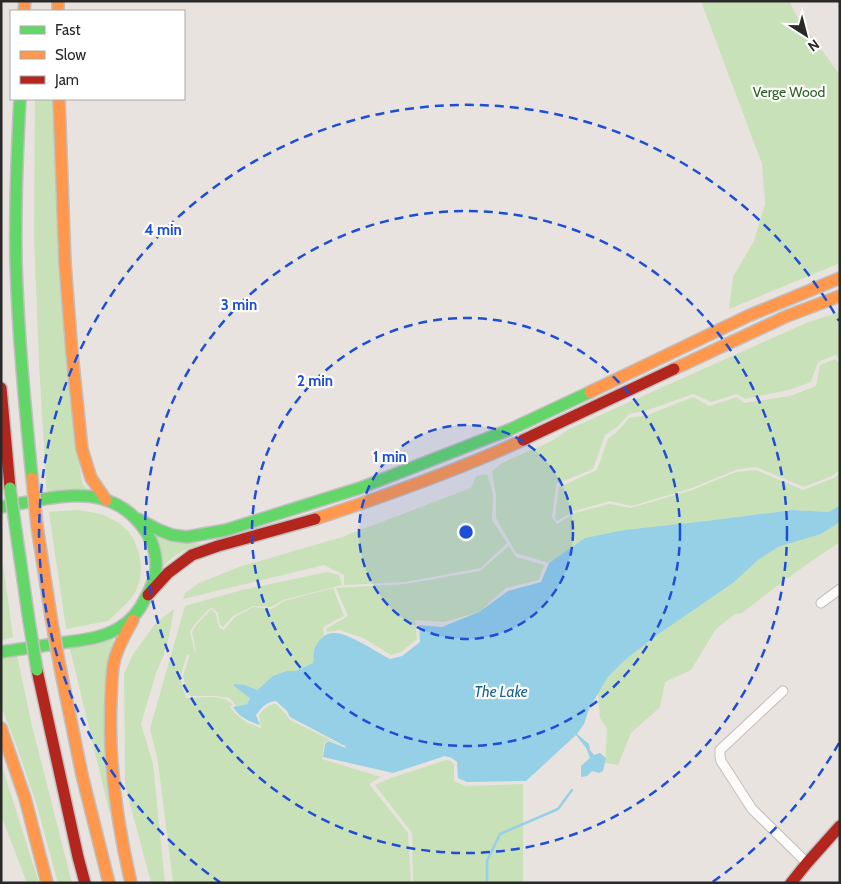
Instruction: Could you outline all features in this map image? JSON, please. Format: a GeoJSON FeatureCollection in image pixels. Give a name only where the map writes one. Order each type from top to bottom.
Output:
{"type":"FeatureCollection","features":[{"type":"Feature","properties":{"kind":"main road"},"geometry":{"type":"LineString","coordinates":[[20,100],[16,158],[16,263],[22,362],[37,526],[51,617],[71,722],[109,883]]}},
{"type":"Feature","properties":{"kind":"main road"},"geometry":{"type":"LineString","coordinates":[[59,100],[62,205],[72,353],[82,449],[91,478],[106,500]]}},
{"type":"Feature","properties":{"kind":"main road"},"geometry":{"type":"LineString","coordinates":[[1,507],[74,496],[91,496],[116,504],[138,519],[172,535],[187,537],[226,530],[360,488],[510,429],[748,316],[840,278]]}},
{"type":"Feature","properties":{"kind":"main road"},"geometry":{"type":"LineString","coordinates":[[131,883],[118,820],[114,780],[110,726],[112,680],[115,661],[124,635],[148,595],[168,573],[192,555],[313,520],[455,469],[514,444],[786,316],[840,296]]}},
{"type":"Feature","properties":{"kind":"main road"},"geometry":{"type":"LineString","coordinates":[[1,388],[10,488],[29,621],[78,857],[86,883]]}},
{"type":"Feature","properties":{"kind":"main road"},"geometry":{"type":"LineString","coordinates":[[138,519],[152,543],[156,555],[155,580],[148,595]]}},
{"type":"Feature","properties":{"kind":"main road"},"geometry":{"type":"LineString","coordinates":[[1,652],[100,637],[121,627],[136,613]]}},
{"type":"Feature","properties":{"kind":"main road"},"geometry":{"type":"LineString","coordinates":[[1,728],[25,798],[47,883]]}},
{"type":"Feature","properties":{"kind":"main road"},"geometry":{"type":"LineString","coordinates":[[791,883],[840,826]]}},
{"type":"Feature","properties":{"kind":"street"},"geometry":{"type":"LineString","coordinates":[[821,603],[840,589]]}},
{"type":"Feature","properties":{"kind":"street"},"geometry":{"type":"LineString","coordinates":[[783,691],[720,750],[720,756],[734,783],[752,809],[807,863]]}},
{"type":"Feature","properties":{"kind":"green space","name":"Verge Wood"},"geometry":{"type":"Polygon","coordinates":[[[701,1],[789,1],[798,18],[840,75],[840,263],[729,309],[733,277],[754,241],[765,204],[762,164],[701,1]]]}},
{"type":"Feature","properties":{"kind":"green space"},"geometry":{"type":"Polygon","coordinates":[[[35,100],[53,100],[72,414],[82,483],[90,492],[47,498],[39,364],[34,235],[35,100]]]}},
{"type":"Feature","properties":{"kind":"green space"},"geometry":{"type":"Polygon","coordinates":[[[840,312],[840,359],[835,355],[818,362],[811,382],[789,390],[745,399],[737,394],[711,402],[693,394],[648,410],[629,414],[617,427],[605,435],[593,469],[556,484],[552,517],[557,524],[575,513],[609,504],[631,508],[692,490],[736,472],[756,470],[803,490],[834,478],[840,473],[840,505],[829,512],[792,510],[585,538],[549,563],[516,553],[496,518],[496,495],[492,471],[502,463],[552,441],[567,430],[806,323],[840,312]]]}},
{"type":"Feature","properties":{"kind":"green space"},"geometry":{"type":"Polygon","coordinates":[[[835,359],[840,364],[840,470],[832,476],[804,487],[756,467],[738,469],[692,488],[632,506],[610,501],[574,511],[557,521],[555,518],[559,487],[597,470],[608,439],[629,418],[648,415],[693,397],[709,406],[737,397],[744,403],[790,396],[816,386],[820,365],[835,359]]]}},
{"type":"Feature","properties":{"kind":"green space"},"geometry":{"type":"Polygon","coordinates":[[[487,474],[493,494],[492,520],[507,543],[481,568],[405,582],[344,585],[344,575],[324,565],[183,599],[185,593],[199,583],[239,567],[342,537],[471,488],[476,476],[487,474]]]}},
{"type":"Feature","properties":{"kind":"green space"},"geometry":{"type":"Polygon","coordinates":[[[78,510],[102,514],[119,523],[129,532],[139,553],[141,566],[140,580],[135,593],[108,621],[66,629],[49,512],[78,510]]]}},
{"type":"Feature","properties":{"kind":"green space"},"geometry":{"type":"Polygon","coordinates":[[[840,522],[840,542],[790,576],[742,613],[735,614],[716,629],[691,670],[665,682],[660,707],[631,733],[618,765],[605,763],[607,729],[600,718],[598,694],[608,677],[625,660],[660,633],[733,583],[757,560],[778,547],[821,534],[840,522]]]}},
{"type":"Feature","properties":{"kind":"green space"},"geometry":{"type":"Polygon","coordinates":[[[153,533],[201,544],[179,554],[161,569],[153,533]]]}},
{"type":"Feature","properties":{"kind":"green space"},"geometry":{"type":"Polygon","coordinates":[[[509,546],[516,557],[544,565],[539,580],[506,588],[479,612],[444,622],[415,620],[417,639],[401,652],[391,655],[363,638],[339,630],[327,632],[326,629],[348,616],[336,588],[405,584],[480,571],[509,546]]]}},
{"type":"Feature","properties":{"kind":"green space"},"geometry":{"type":"Polygon","coordinates":[[[1,550],[13,637],[1,640],[1,550]]]}},
{"type":"Feature","properties":{"kind":"green space"},"geometry":{"type":"Polygon","coordinates":[[[327,572],[339,575],[342,585],[283,600],[271,607],[253,606],[233,616],[223,627],[220,625],[218,613],[211,607],[190,632],[195,652],[192,632],[211,609],[216,614],[219,627],[224,630],[235,617],[253,607],[272,609],[284,601],[333,588],[344,616],[323,627],[324,635],[314,648],[313,663],[295,671],[287,671],[262,685],[257,690],[245,685],[235,686],[250,697],[247,704],[236,706],[230,698],[216,696],[189,696],[183,676],[190,654],[187,655],[180,678],[186,698],[211,697],[229,701],[233,705],[230,707],[240,717],[261,728],[259,715],[268,706],[276,704],[290,720],[343,746],[328,740],[324,743],[322,759],[381,777],[369,784],[408,833],[411,883],[173,883],[158,762],[150,729],[185,606],[242,590],[327,572]]]}},
{"type":"Feature","properties":{"kind":"green space"},"geometry":{"type":"Polygon","coordinates":[[[174,609],[169,637],[141,724],[153,764],[165,883],[151,883],[125,785],[124,674],[133,654],[156,623],[174,609]]]}},
{"type":"Feature","properties":{"kind":"green space"},"geometry":{"type":"Polygon","coordinates":[[[113,637],[110,815],[69,645],[113,637]]]}},
{"type":"Feature","properties":{"kind":"green space"},"geometry":{"type":"Polygon","coordinates":[[[17,655],[32,726],[72,883],[58,883],[37,806],[1,706],[1,656],[17,655]]]}},
{"type":"Feature","properties":{"kind":"green space"},"geometry":{"type":"Polygon","coordinates":[[[446,760],[454,764],[454,781],[466,786],[523,784],[523,883],[413,883],[412,833],[375,785],[446,760]]]}},
{"type":"Feature","properties":{"kind":"green space"},"geometry":{"type":"Polygon","coordinates":[[[1,763],[39,883],[27,883],[1,815],[1,763]]]}},
{"type":"Feature","properties":{"kind":"water","name":"The Lake"},"geometry":{"type":"Polygon","coordinates":[[[840,505],[840,522],[821,534],[778,547],[758,560],[733,583],[660,633],[625,660],[608,677],[577,734],[589,744],[590,750],[594,755],[600,753],[606,758],[603,771],[599,773],[592,771],[587,776],[581,777],[581,766],[590,758],[586,748],[576,735],[526,781],[467,782],[458,778],[457,762],[445,756],[393,773],[323,757],[325,744],[328,741],[346,748],[290,717],[287,711],[276,701],[264,705],[256,715],[260,725],[244,718],[233,707],[247,704],[250,698],[234,686],[234,684],[245,685],[257,690],[273,676],[287,671],[295,671],[313,663],[315,647],[322,637],[330,633],[354,639],[390,659],[402,656],[420,642],[419,625],[442,627],[479,612],[508,591],[541,582],[549,563],[585,538],[625,530],[792,510],[829,512],[840,505]]]}},
{"type":"Feature","properties":{"kind":"waterway"},"geometry":{"type":"LineString","coordinates":[[487,883],[487,861],[500,834],[558,809],[572,790]]}},
{"type":"Feature","properties":{"kind":"traffic: fast"},"geometry":{"type":"LineString","coordinates":[[20,100],[16,180],[16,262],[20,343],[32,478]]}},
{"type":"Feature","properties":{"kind":"traffic: fast"},"geometry":{"type":"LineString","coordinates":[[138,519],[172,535],[187,537],[226,530],[360,488],[511,429],[590,392]]}},
{"type":"Feature","properties":{"kind":"traffic: fast"},"geometry":{"type":"LineString","coordinates":[[10,488],[16,531]]}},
{"type":"Feature","properties":{"kind":"traffic: fast"},"geometry":{"type":"LineString","coordinates":[[1,507],[63,496],[88,496],[110,502],[121,507],[131,515],[147,533],[155,556],[156,569],[151,587],[138,611],[131,619],[112,632],[91,638],[1,652]]}},
{"type":"Feature","properties":{"kind":"traffic: fast"},"geometry":{"type":"LineString","coordinates":[[16,531],[29,621]]}},
{"type":"Feature","properties":{"kind":"traffic: fast"},"geometry":{"type":"LineString","coordinates":[[29,621],[37,670]]}},
{"type":"Feature","properties":{"kind":"traffic: slow"},"geometry":{"type":"LineString","coordinates":[[24,10],[25,1]]}},
{"type":"Feature","properties":{"kind":"traffic: slow"},"geometry":{"type":"LineString","coordinates":[[58,1],[58,10]]}},
{"type":"Feature","properties":{"kind":"traffic: slow"},"geometry":{"type":"LineString","coordinates":[[59,100],[65,263],[82,449],[91,478],[106,500]]}},
{"type":"Feature","properties":{"kind":"traffic: slow"},"geometry":{"type":"LineString","coordinates":[[590,392],[748,316],[840,278]]}},
{"type":"Feature","properties":{"kind":"traffic: slow"},"geometry":{"type":"LineString","coordinates":[[674,369],[787,316],[840,296]]}},
{"type":"Feature","properties":{"kind":"traffic: slow"},"geometry":{"type":"LineString","coordinates":[[315,519],[420,482],[523,440]]}},
{"type":"Feature","properties":{"kind":"traffic: slow"},"geometry":{"type":"LineString","coordinates":[[32,478],[37,526]]}},
{"type":"Feature","properties":{"kind":"traffic: slow"},"geometry":{"type":"LineString","coordinates":[[37,526],[51,617]]}},
{"type":"Feature","properties":{"kind":"traffic: slow"},"geometry":{"type":"LineString","coordinates":[[51,617],[60,667]]}},
{"type":"Feature","properties":{"kind":"traffic: slow"},"geometry":{"type":"LineString","coordinates":[[131,883],[115,792],[110,723],[114,663],[121,643],[133,620]]}},
{"type":"Feature","properties":{"kind":"traffic: slow"},"geometry":{"type":"LineString","coordinates":[[60,667],[82,775],[109,883]]}},
{"type":"Feature","properties":{"kind":"traffic: slow"},"geometry":{"type":"LineString","coordinates":[[1,728],[25,798],[47,883]]}},
{"type":"Feature","properties":{"kind":"traffic: jam"},"geometry":{"type":"LineString","coordinates":[[523,440],[674,369]]}},
{"type":"Feature","properties":{"kind":"traffic: jam"},"geometry":{"type":"LineString","coordinates":[[1,388],[10,488]]}},
{"type":"Feature","properties":{"kind":"traffic: jam"},"geometry":{"type":"LineString","coordinates":[[148,595],[168,573],[192,555],[315,519]]}},
{"type":"Feature","properties":{"kind":"traffic: jam"},"geometry":{"type":"LineString","coordinates":[[37,670],[85,883]]}},
{"type":"Feature","properties":{"kind":"traffic: jam"},"geometry":{"type":"LineString","coordinates":[[791,883],[840,826]]}}]}
